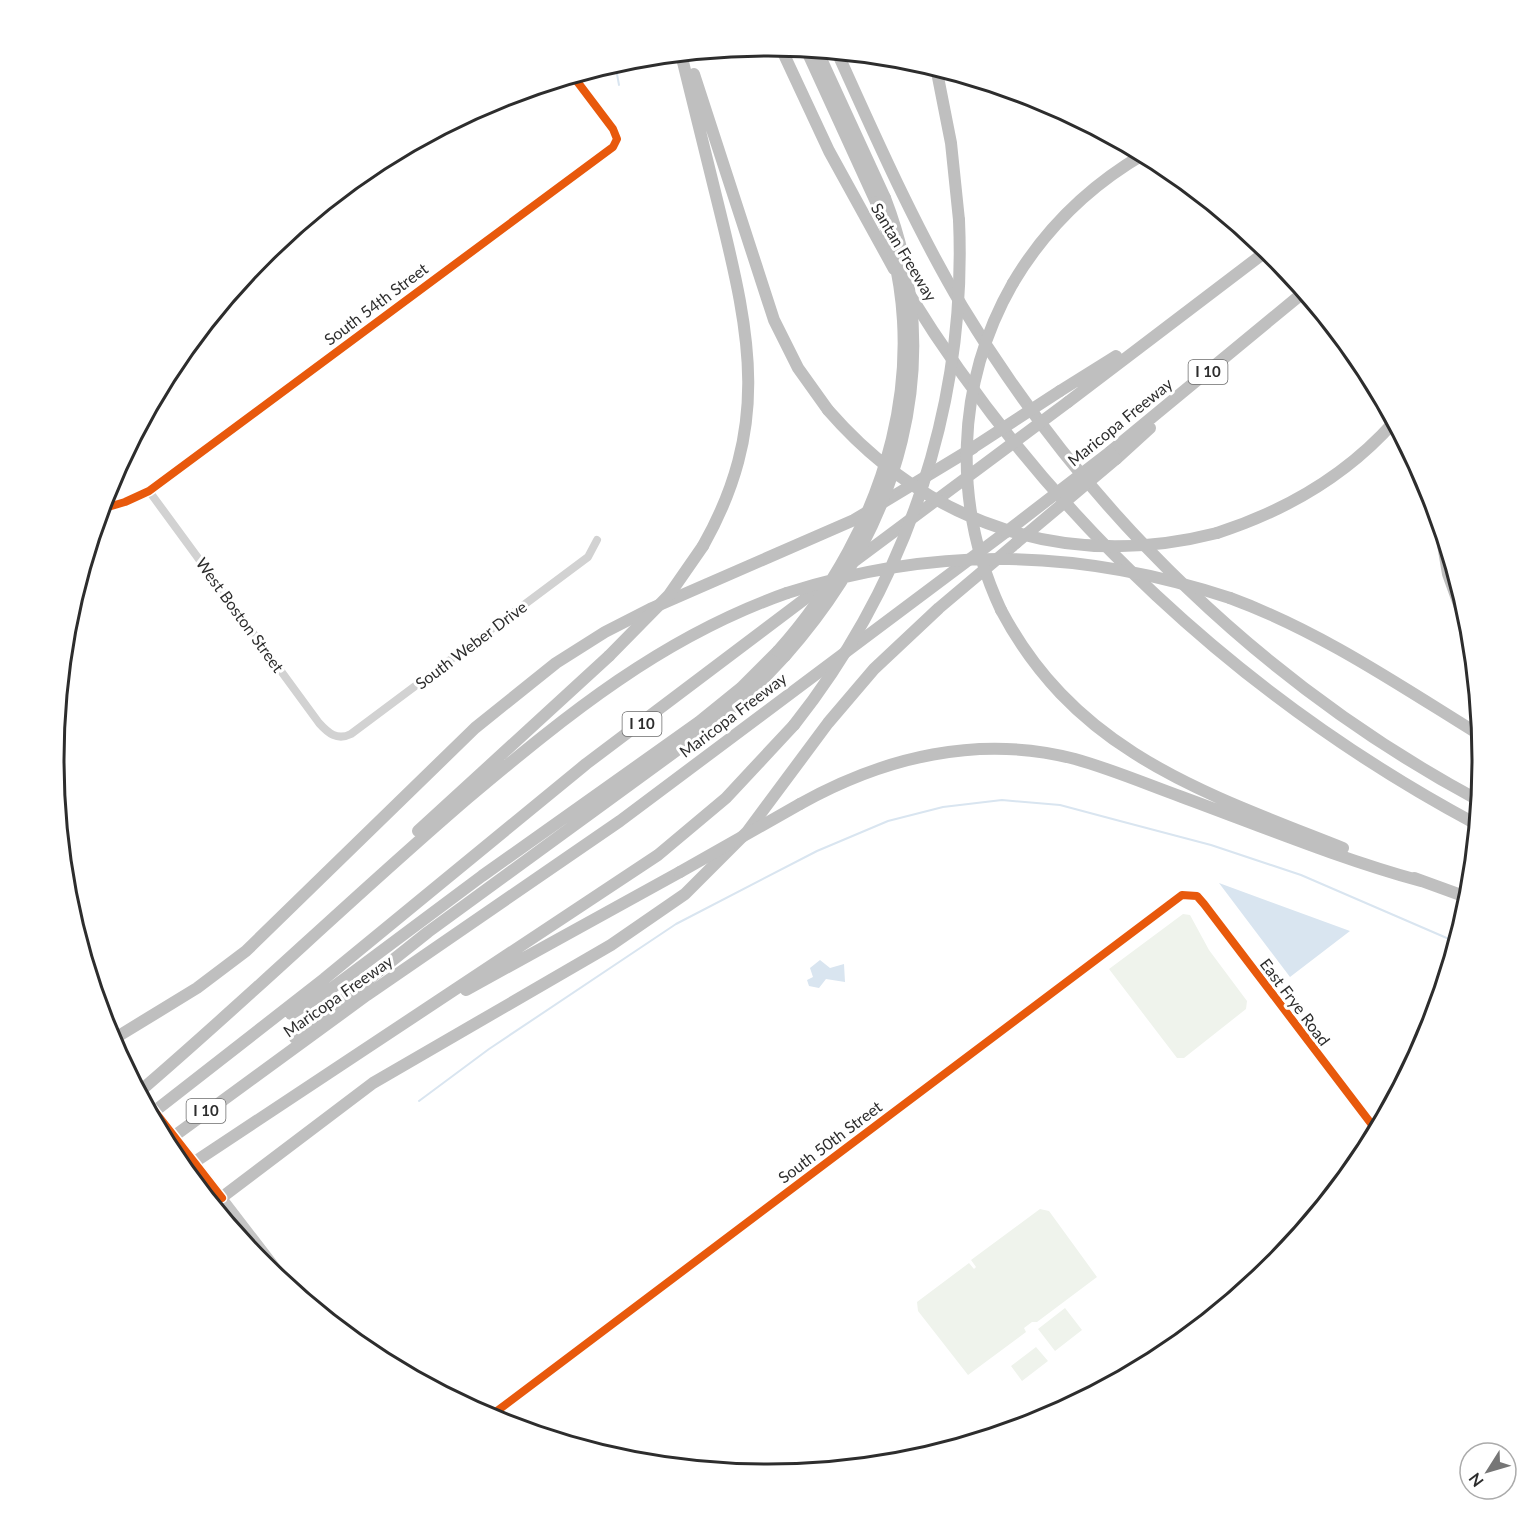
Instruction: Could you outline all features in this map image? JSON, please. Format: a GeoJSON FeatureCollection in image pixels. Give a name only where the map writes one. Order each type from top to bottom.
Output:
{"type":"FeatureCollection","features":[{"type":"Feature","properties":{"kind":"highway","name":"Santan Freeway"},"geometry":{"type":"LineString","coordinates":[[785,56],[842,177],[894,269],[955,364],[1027,459],[1070,509],[1137,578],[1243,671],[1344,745],[1469,820]]}},
{"type":"Feature","properties":{"kind":"highway"},"geometry":{"type":"LineString","coordinates":[[247,1081],[330,1007],[447,918],[717,721],[753,690],[815,621],[843,581],[864,543],[885,496],[898,459],[908,415],[913,376],[914,338],[910,289],[900,243],[810,57]]}},
{"type":"Feature","properties":{"kind":"highway"},"geometry":{"type":"LineString","coordinates":[[249,1039],[332,988],[482,876],[699,722],[741,688],[778,651],[820,598],[853,542],[878,489],[896,426],[903,379],[904,320],[880,200],[820,58]]}},
{"type":"Feature","properties":{"kind":"highway","name":"Santan Freeway"},"geometry":{"type":"LineString","coordinates":[[841,60],[895,177],[948,282],[995,357],[1064,452],[1160,561],[1254,648],[1363,730],[1470,795]]}},
{"type":"Feature","properties":{"kind":"highway"},"geometry":{"type":"LineString","coordinates":[[341,908],[380,866],[609,656],[664,601],[703,546],[728,495],[740,454],[747,411],[749,352],[740,295],[683,61]]}},
{"type":"Feature","properties":{"kind":"highway"},"geometry":{"type":"LineString","coordinates":[[689,61],[774,320],[798,368],[828,410],[872,456],[912,486],[951,508],[1009,531],[1065,544],[1111,547],[1160,544],[1217,533],[1277,510],[1317,488],[1354,461],[1388,428]]}},
{"type":"Feature","properties":{"kind":"highway"},"geometry":{"type":"LineString","coordinates":[[192,1164],[418,1017],[670,846],[732,793],[794,725],[826,683],[861,627],[892,566],[921,493],[938,435],[952,365],[959,297],[959,220],[951,143],[938,76]]}},
{"type":"Feature","properties":{"kind":"highway"},"geometry":{"type":"LineString","coordinates":[[1136,160],[1100,183],[1065,214],[1035,248],[1013,283],[989,330],[977,370],[969,408],[966,451],[968,495],[974,536],[1001,610],[1020,644],[1055,690],[1088,722],[1124,749],[1200,788],[1421,881],[1458,894]]}},
{"type":"Feature","properties":{"kind":"highway"},"geometry":{"type":"LineString","coordinates":[[121,1035],[197,988],[246,951],[475,728],[556,663],[605,632],[650,609],[854,520],[974,447],[1064,396],[1260,256]]}},
{"type":"Feature","properties":{"kind":"highway","name":"Maricopa Freeway"},"geometry":{"type":"LineString","coordinates":[[174,1136],[247,1081],[620,821],[1006,532],[1113,455],[1178,397],[1298,297]]}},
{"type":"Feature","properties":{"kind":"highway","name":"Maricopa Freeway"},"geometry":{"type":"LineString","coordinates":[[157,1110],[249,1039],[586,764],[966,477],[1064,396]]}},
{"type":"Feature","properties":{"kind":"highway"},"geometry":{"type":"LineString","coordinates":[[219,1200],[317,1123],[373,1083],[625,936],[685,894],[742,838],[828,723],[874,669],[931,615],[1016,543],[1113,455]]}},
{"type":"Feature","properties":{"kind":"highway"},"geometry":{"type":"LineString","coordinates":[[145,1086],[341,908],[507,766],[617,679],[693,633],[787,593],[852,575],[904,565],[956,560],[1021,558],[1127,570],[1230,598],[1286,621],[1326,642],[1471,729]]}},
{"type":"Feature","properties":{"kind":"highway"},"geometry":{"type":"LineString","coordinates":[[418,1017],[848,779],[909,759],[973,749],[1031,751],[1101,767],[1374,868],[1421,881]]}},
{"type":"Feature","properties":{"kind":"main road"},"geometry":{"type":"LineString","coordinates":[[169,1129],[206,1177],[215,1196]]}},
{"type":"Feature","properties":{"kind":"street","name":"South 54th Street"},"geometry":{"type":"LineString","coordinates":[[112,506],[149,491],[613,147],[617,139],[613,129],[577,82]]}},
{"type":"Feature","properties":{"kind":"street","name":"West Boston Street"},"geometry":{"type":"LineString","coordinates":[[149,491],[319,723],[326,732],[335,736]]}},
{"type":"Feature","properties":{"kind":"street","name":"South Weber Drive"},"geometry":{"type":"LineString","coordinates":[[335,736],[345,737],[351,734],[588,557],[597,540]]}},
{"type":"Feature","properties":{"kind":"street","name":"East Frye Road"},"geometry":{"type":"LineString","coordinates":[[1190,894],[1197,896],[1204,904],[1371,1123]]}},
{"type":"Feature","properties":{"kind":"street","name":"South 50th Street"},"geometry":{"type":"LineString","coordinates":[[499,1410],[1175,898],[1190,894]]}},
{"type":"Feature","properties":{"kind":"shaded area"},"geometry":{"type":"Polygon","coordinates":[[[1219,883],[1350,931],[1290,977],[1219,883]]]}},
{"type":"Feature","properties":{"kind":"shaded area"},"geometry":{"type":"Polygon","coordinates":[[[1183,914],[1190,915],[1209,950],[1247,1001],[1246,1009],[1184,1058],[1177,1058],[1109,969],[1183,914]]]}},
{"type":"Feature","properties":{"kind":"shaded area"},"geometry":{"type":"Polygon","coordinates":[[[820,960],[830,968],[844,964],[845,982],[826,979],[819,988],[809,986],[807,980],[813,977],[810,968],[820,960]]]}},
{"type":"Feature","properties":{"kind":"shaded area"},"geometry":{"type":"Polygon","coordinates":[[[1040,1209],[1049,1211],[1097,1277],[1037,1322],[1032,1322],[1024,1328],[1026,1332],[968,1375],[918,1311],[917,1302],[969,1263],[974,1269],[976,1267],[971,1260],[1040,1209]]]}},
{"type":"Feature","properties":{"kind":"shaded area"},"geometry":{"type":"Polygon","coordinates":[[[1065,1308],[1082,1330],[1055,1351],[1038,1329],[1065,1308]]]}},
{"type":"Feature","properties":{"kind":"shaded area"},"geometry":{"type":"Polygon","coordinates":[[[1036,1347],[1048,1361],[1022,1381],[1011,1366],[1036,1347]]]}},
{"type":"Feature","properties":{"kind":"waterway"},"geometry":{"type":"LineString","coordinates":[[617,72],[619,85]]}},
{"type":"Feature","properties":{"kind":"waterway"},"geometry":{"type":"LineString","coordinates":[[419,1101],[489,1049],[676,924],[817,851],[888,821],[943,807],[1002,800],[1060,805],[1211,845],[1301,875],[1449,939]]}},
{"type":"Feature","properties":{"kind":"cycle path"},"geometry":{"type":"LineString","coordinates":[[112,506],[149,491],[613,147],[617,139],[613,129],[577,82]]}},
{"type":"Feature","properties":{"kind":"cycle path"},"geometry":{"type":"LineString","coordinates":[[499,1410],[1182,895],[1197,896],[1204,904],[1371,1123]]}},
{"type":"Feature","properties":{"kind":"cycle path"},"geometry":{"type":"LineString","coordinates":[[172,1133],[222,1198]]}}]}
